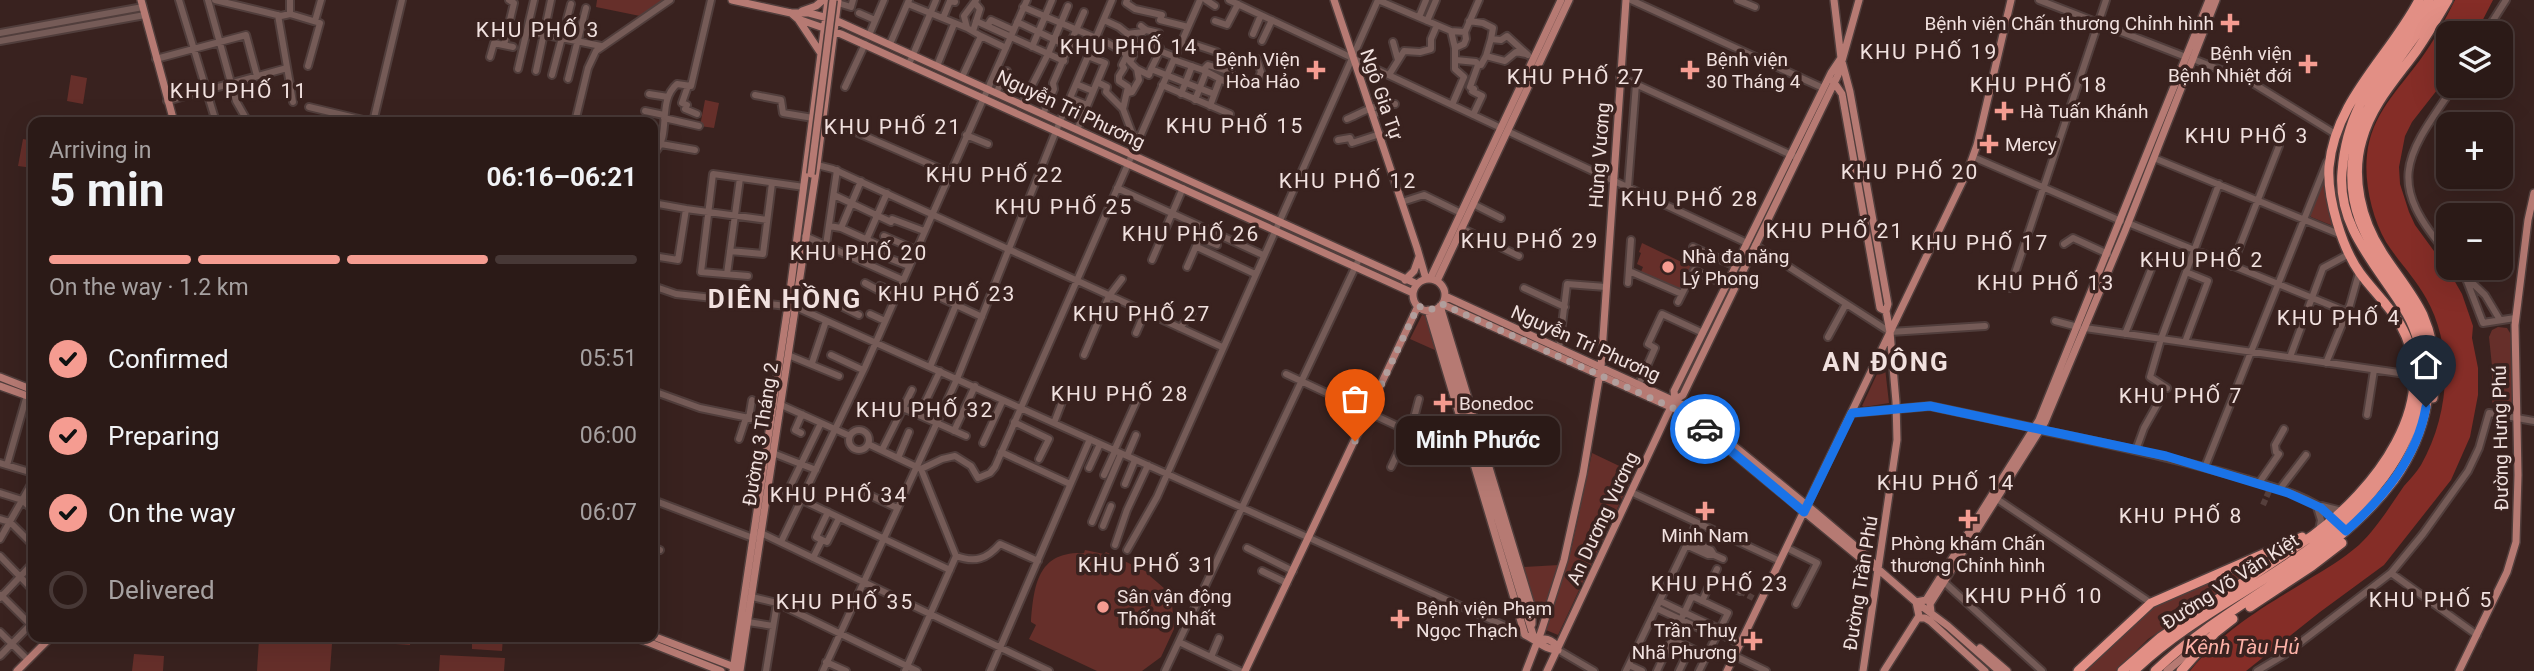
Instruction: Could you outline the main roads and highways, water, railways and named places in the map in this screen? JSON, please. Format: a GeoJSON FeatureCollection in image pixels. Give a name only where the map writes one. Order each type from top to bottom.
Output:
{"type":"FeatureCollection","features":[{"type":"Feature","properties":{"kind":"highway","name":"Đường Võ Văn Kiệt"},"geometry":{"type":"LineString","coordinates":[[2155,671],[2182,647],[2309,561],[2377,486],[2401,450],[2417,411],[2422,375],[2421,355],[2411,322],[2358,242],[2346,209],[2342,182],[2359,86],[2419,0]]}},
{"type":"Feature","properties":{"kind":"highway","name":"Đường Võ Văn Kiệt"},"geometry":{"type":"LineString","coordinates":[[2134,671],[2184,630],[2296,560],[2388,488],[2412,451],[2424,422],[2429,380],[2428,352],[2421,327],[2372,250],[2354,204],[2350,139],[2364,93],[2402,43],[2429,0]]}},
{"type":"Feature","properties":{"kind":"highway","name":"Đường Võ Văn Kiệt"},"geometry":{"type":"LineString","coordinates":[[2350,139],[2373,97],[2422,30],[2439,0]]}},
{"type":"Feature","properties":{"kind":"highway","name":"Đường Võ Văn Kiệt"},"geometry":{"type":"LineString","coordinates":[[2181,671],[2215,633],[2312,566],[2395,446],[2409,409],[2407,343],[2401,326],[2361,278],[2349,254],[2343,238],[2329,169],[2333,148],[2350,139],[2417,49],[2448,0]]}},
{"type":"Feature","properties":{"kind":"highway","name":"Đường Võ Văn Kiệt"},"geometry":{"type":"LineString","coordinates":[[2078,671],[2151,603],[2300,538],[2342,524]]}},
{"type":"Feature","properties":{"kind":"highway","name":"Đường Võ Văn Kiệt"},"geometry":{"type":"LineString","coordinates":[[2122,671],[2161,637],[2315,534]]}},
{"type":"Feature","properties":{"kind":"highway"},"geometry":{"type":"LineString","coordinates":[[2239,614],[2257,595]]}},
{"type":"Feature","properties":{"kind":"main road"},"geometry":{"type":"LineString","coordinates":[[732,0],[799,15],[832,1],[806,182]]}},
{"type":"Feature","properties":{"kind":"main road","name":"Ngô Gia Tự"},"geometry":{"type":"LineString","coordinates":[[1334,0],[1420,257],[1431,280]]}},
{"type":"Feature","properties":{"kind":"main road"},"geometry":{"type":"LineString","coordinates":[[1245,671],[1418,306],[1413,293],[1417,284],[1431,280],[1461,229],[1504,130],[1531,56],[1561,0]]}},
{"type":"Feature","properties":{"kind":"main road"},"geometry":{"type":"LineString","coordinates":[[1431,280],[1461,213],[1569,0]]}},
{"type":"Feature","properties":{"kind":"main road","name":"Hùng Vương"},"geometry":{"type":"LineString","coordinates":[[1526,671],[1549,609],[1563,560],[1579,492],[1600,371],[1620,77],[1628,0]]}},
{"type":"Feature","properties":{"kind":"main road"},"geometry":{"type":"LineString","coordinates":[[1834,0],[1862,184]]}},
{"type":"Feature","properties":{"kind":"main road","name":"An Dương Vương"},"geometry":{"type":"LineString","coordinates":[[1673,404],[1683,395],[1739,268],[1831,80],[1841,67],[1841,58],[1859,0]]}},
{"type":"Feature","properties":{"kind":"main road"},"geometry":{"type":"LineString","coordinates":[[1727,671],[1758,600],[1806,509],[1973,158],[2011,0]]}},
{"type":"Feature","properties":{"kind":"main road"},"geometry":{"type":"LineString","coordinates":[[2207,15],[2209,0]]}},
{"type":"Feature","properties":{"kind":"main road"},"geometry":{"type":"LineString","coordinates":[[1884,671],[1918,618],[1916,602],[1926,600],[2038,429],[2125,222],[2207,15],[2216,0]]}},
{"type":"Feature","properties":{"kind":"main road","name":"Đường 3 Tháng 2"},"geometry":{"type":"LineString","coordinates":[[777,404],[788,355],[792,307],[805,236],[806,155],[825,17],[832,1]]}},
{"type":"Feature","properties":{"kind":"main road","name":"Đường 3 Tháng 2"},"geometry":{"type":"LineString","coordinates":[[738,670],[753,538],[774,423],[807,202],[822,137],[835,20],[832,1]]}},
{"type":"Feature","properties":{"kind":"main road"},"geometry":{"type":"LineString","coordinates":[[143,7],[172,117]]}},
{"type":"Feature","properties":{"kind":"main road"},"geometry":{"type":"LineString","coordinates":[[799,15],[820,52]]}},
{"type":"Feature","properties":{"kind":"main road","name":"Nguyễn Tri Phương"},"geometry":{"type":"LineString","coordinates":[[799,15],[835,20],[1187,180],[1357,262],[1417,284]]}},
{"type":"Feature","properties":{"kind":"main road","name":"Nguyễn Tri Phương"},"geometry":{"type":"LineString","coordinates":[[799,15],[1183,188],[1276,225]]}},
{"type":"Feature","properties":{"kind":"main road"},"geometry":{"type":"LineString","coordinates":[[1838,20],[1853,21]]}},
{"type":"Feature","properties":{"kind":"main road"},"geometry":{"type":"LineString","coordinates":[[1831,80],[1842,94],[1862,184]]}},
{"type":"Feature","properties":{"kind":"main road"},"geometry":{"type":"LineString","coordinates":[[1183,188],[1187,180]]}},
{"type":"Feature","properties":{"kind":"main road","name":"Đường Trần Phú"},"geometry":{"type":"LineString","coordinates":[[1862,184],[1888,304],[1886,312],[1897,408],[1895,464],[1863,671]]}},
{"type":"Feature","properties":{"kind":"main road","name":"Đường Hưng Phú"},"geometry":{"type":"LineString","coordinates":[[2459,671],[2507,572],[2516,542],[2518,418],[2515,318],[2534,193]]}},
{"type":"Feature","properties":{"kind":"main road"},"geometry":{"type":"LineString","coordinates":[[2081,327],[2108,254],[2125,222]]}},
{"type":"Feature","properties":{"kind":"main road"},"geometry":{"type":"LineString","coordinates":[[1405,280],[1414,271],[1420,257]]}},
{"type":"Feature","properties":{"kind":"main road","name":"Nguyễn Tri Phương"},"geometry":{"type":"LineString","coordinates":[[1357,262],[1413,293]]}},
{"type":"Feature","properties":{"kind":"main road","name":"An Dương Vương"},"geometry":{"type":"LineString","coordinates":[[1547,671],[1673,404],[1674,391],[1726,285],[1739,268]]}},
{"type":"Feature","properties":{"kind":"main road"},"geometry":{"type":"LineString","coordinates":[[1431,280],[1443,288],[1438,305],[1484,485],[1499,534],[1529,609],[1531,627],[1536,639]]}},
{"type":"Feature","properties":{"kind":"main road"},"geometry":{"type":"LineString","coordinates":[[1418,306],[1438,305]]}},
{"type":"Feature","properties":{"kind":"main road"},"geometry":{"type":"LineString","coordinates":[[1438,305],[1468,420],[1497,503],[1525,635],[1554,642],[1558,650]]}},
{"type":"Feature","properties":{"kind":"main road","name":"Nguyễn Tri Phương"},"geometry":{"type":"LineString","coordinates":[[1438,305],[1558,352],[1689,409],[1931,612]]}},
{"type":"Feature","properties":{"kind":"main road"},"geometry":{"type":"LineString","coordinates":[[0,377],[28,392]]}},
{"type":"Feature","properties":{"kind":"main road","name":"Nguyễn Tri Phương"},"geometry":{"type":"LineString","coordinates":[[1615,378],[1639,384],[1673,404]]}},
{"type":"Feature","properties":{"kind":"main road"},"geometry":{"type":"LineString","coordinates":[[1,389],[28,394]]}},
{"type":"Feature","properties":{"kind":"main road","name":"Đường 3 Tháng 2"},"geometry":{"type":"LineString","coordinates":[[744,623],[752,597],[773,453],[774,423]]}},
{"type":"Feature","properties":{"kind":"main road"},"geometry":{"type":"LineString","coordinates":[[1484,485],[1497,503],[1499,534]]}},
{"type":"Feature","properties":{"kind":"main road"},"geometry":{"type":"LineString","coordinates":[[1985,671],[1931,612],[1930,604],[1994,498]]}},
{"type":"Feature","properties":{"kind":"main road"},"geometry":{"type":"LineString","coordinates":[[1529,609],[1549,609]]}},
{"type":"Feature","properties":{"kind":"main road"},"geometry":{"type":"LineString","coordinates":[[1918,618],[1925,618],[1948,632],[1999,671]]}},
{"type":"Feature","properties":{"kind":"main road"},"geometry":{"type":"LineString","coordinates":[[718,662],[728,657],[736,645],[744,623]]}},
{"type":"Feature","properties":{"kind":"main road"},"geometry":{"type":"LineString","coordinates":[[1948,632],[1957,629],[2007,671]]}},
{"type":"Feature","properties":{"kind":"main road"},"geometry":{"type":"LineString","coordinates":[[1948,632],[1991,671]]}},
{"type":"Feature","properties":{"kind":"main road"},"geometry":{"type":"LineString","coordinates":[[2167,671],[2215,633]]}},
{"type":"Feature","properties":{"kind":"main road"},"geometry":{"type":"LineString","coordinates":[[658,638],[738,670],[736,645]]}},
{"type":"Feature","properties":{"kind":"main road"},"geometry":{"type":"LineString","coordinates":[[16,671],[44,642]]}},
{"type":"Feature","properties":{"kind":"main road"},"geometry":{"type":"LineString","coordinates":[[648,642],[721,671]]}},
{"type":"Feature","properties":{"kind":"water","name":"Kênh Tàu Hủ"},"geometry":{"type":"Polygon","coordinates":[[[2455,0],[2493,0],[2482,21],[2444,21],[2455,0]]]}},
{"type":"Feature","properties":{"kind":"water","name":"Kênh Tàu Hủ"},"geometry":{"type":"Polygon","coordinates":[[[2436,35],[2436,91],[2412,122],[2405,136],[2399,167],[2400,184],[2415,225],[2436,254],[2436,280],[2454,280],[2473,326],[2478,395],[2470,437],[2451,480],[2384,565],[2246,671],[2190,671],[2216,643],[2244,621],[2359,545],[2419,468],[2430,446],[2443,404],[2445,360],[2441,339],[2426,298],[2381,232],[2370,200],[2366,166],[2370,141],[2380,115],[2436,35]]]}},
{"type":"Feature","properties":{"kind":"tunnel"},"geometry":{"type":"LineString","coordinates":[[2263,505],[2269,491]]}},
{"type":"Feature","properties":{"kind":"tunnel"},"geometry":{"type":"LineString","coordinates":[[1740,591],[1755,599]]}},
{"type":"Feature","properties":{"kind":"place","name":"Bệnh viện Chấn thương Chỉnh hình"},"geometry":{"type":"Point","coordinates":[2230,23]}},
{"type":"Feature","properties":{"kind":"place","name":"Bệnh viện Bệnh Nhiệt đới"},"geometry":{"type":"Point","coordinates":[2308,64]}},
{"type":"Feature","properties":{"kind":"place","name":"Bệnh Viện Hòa Hảo"},"geometry":{"type":"Point","coordinates":[1316,70]}},
{"type":"Feature","properties":{"kind":"place","name":"Bệnh viện 30 Tháng 4"},"geometry":{"type":"Point","coordinates":[1690,70]}},
{"type":"Feature","properties":{"kind":"place","name":"Hà Tuấn Khánh"},"geometry":{"type":"Point","coordinates":[2004,111]}},
{"type":"Feature","properties":{"kind":"place","name":"Mercy"},"geometry":{"type":"Point","coordinates":[1989,144]}},
{"type":"Feature","properties":{"kind":"place","name":"Nhà đa năng Lý Phong"},"geometry":{"type":"Point","coordinates":[1668,267]}},
{"type":"Feature","properties":{"kind":"place","name":"Bonedoc"},"geometry":{"type":"Point","coordinates":[1443,403]}},
{"type":"Feature","properties":{"kind":"place","name":"Minh Phước"},"geometry":{"type":"Point","coordinates":[1355,441]}},
{"type":"Feature","properties":{"kind":"place","name":"Minh Nam"},"geometry":{"type":"Point","coordinates":[1705,511]}},
{"type":"Feature","properties":{"kind":"place","name":"Phòng khám Chấn thương Chỉnh hình"},"geometry":{"type":"Point","coordinates":[1968,519]}},
{"type":"Feature","properties":{"kind":"place","name":"Sân vận động Thống Nhất"},"geometry":{"type":"Point","coordinates":[1103,607]}},
{"type":"Feature","properties":{"kind":"place","name":"Bệnh viện Phạm Ngọc Thạch"},"geometry":{"type":"Point","coordinates":[1400,619]}},
{"type":"Feature","properties":{"kind":"place","name":"Trần Thuỵ Nhã Phương"},"geometry":{"type":"Point","coordinates":[1753,641]}},
{"type":"Feature","properties":{"kind":"district","name":"KHU PHỐ 3"},"geometry":{"type":"Point","coordinates":[538,30]}},
{"type":"Feature","properties":{"kind":"district","name":"KHU PHỐ 14"},"geometry":{"type":"Point","coordinates":[1129,47]}},
{"type":"Feature","properties":{"kind":"district","name":"KHU PHỐ 19"},"geometry":{"type":"Point","coordinates":[1929,52]}},
{"type":"Feature","properties":{"kind":"district","name":"KHU PHỐ 27"},"geometry":{"type":"Point","coordinates":[1576,77]}},
{"type":"Feature","properties":{"kind":"district","name":"KHU PHỐ 18"},"geometry":{"type":"Point","coordinates":[2039,85]}},
{"type":"Feature","properties":{"kind":"district","name":"KHU PHỐ 11"},"geometry":{"type":"Point","coordinates":[239,91]}},
{"type":"Feature","properties":{"kind":"district","name":"KHU PHỐ 15"},"geometry":{"type":"Point","coordinates":[1235,126]}},
{"type":"Feature","properties":{"kind":"district","name":"KHU PHỐ 21"},"geometry":{"type":"Point","coordinates":[893,127]}},
{"type":"Feature","properties":{"kind":"district","name":"KHU PHỐ 3"},"geometry":{"type":"Point","coordinates":[2247,136]}},
{"type":"Feature","properties":{"kind":"district","name":"KHU PHỐ 20"},"geometry":{"type":"Point","coordinates":[1910,172]}},
{"type":"Feature","properties":{"kind":"district","name":"KHU PHỐ 22"},"geometry":{"type":"Point","coordinates":[995,175]}},
{"type":"Feature","properties":{"kind":"district","name":"KHU PHỐ 12"},"geometry":{"type":"Point","coordinates":[1348,181]}},
{"type":"Feature","properties":{"kind":"district","name":"KHU PHỐ 28"},"geometry":{"type":"Point","coordinates":[1690,199]}},
{"type":"Feature","properties":{"kind":"district","name":"KHU PHỐ 25"},"geometry":{"type":"Point","coordinates":[1064,207]}},
{"type":"Feature","properties":{"kind":"district","name":"KHU PHỐ 21"},"geometry":{"type":"Point","coordinates":[1835,231]}},
{"type":"Feature","properties":{"kind":"district","name":"KHU PHỐ 26"},"geometry":{"type":"Point","coordinates":[1191,234]}},
{"type":"Feature","properties":{"kind":"district","name":"KHU PHỐ 29"},"geometry":{"type":"Point","coordinates":[1530,241]}},
{"type":"Feature","properties":{"kind":"district","name":"KHU PHỐ 17"},"geometry":{"type":"Point","coordinates":[1980,243]}},
{"type":"Feature","properties":{"kind":"district","name":"KHU PHỐ 20"},"geometry":{"type":"Point","coordinates":[859,253]}},
{"type":"Feature","properties":{"kind":"district","name":"KHU PHỐ 2"},"geometry":{"type":"Point","coordinates":[2202,260]}},
{"type":"Feature","properties":{"kind":"district","name":"KHU PHỐ 13"},"geometry":{"type":"Point","coordinates":[2046,283]}},
{"type":"Feature","properties":{"kind":"district","name":"KHU PHỐ 23"},"geometry":{"type":"Point","coordinates":[947,294]}},
{"type":"Feature","properties":{"kind":"district","name":"DIÊN HỒNG"},"geometry":{"type":"Point","coordinates":[785,299]}},
{"type":"Feature","properties":{"kind":"district","name":"KHU PHỐ 27"},"geometry":{"type":"Point","coordinates":[1142,314]}},
{"type":"Feature","properties":{"kind":"district","name":"KHU PHỐ 4"},"geometry":{"type":"Point","coordinates":[2339,318]}},
{"type":"Feature","properties":{"kind":"district","name":"AN ĐÔNG"},"geometry":{"type":"Point","coordinates":[1886,362]}},
{"type":"Feature","properties":{"kind":"district","name":"KHU PHỐ 28"},"geometry":{"type":"Point","coordinates":[1120,394]}},
{"type":"Feature","properties":{"kind":"district","name":"KHU PHỐ 7"},"geometry":{"type":"Point","coordinates":[2181,396]}},
{"type":"Feature","properties":{"kind":"district","name":"KHU PHỐ 32"},"geometry":{"type":"Point","coordinates":[925,410]}},
{"type":"Feature","properties":{"kind":"district","name":"KHU PHỐ 14"},"geometry":{"type":"Point","coordinates":[1946,483]}},
{"type":"Feature","properties":{"kind":"district","name":"KHU PHỐ 34"},"geometry":{"type":"Point","coordinates":[839,495]}},
{"type":"Feature","properties":{"kind":"district","name":"KHU PHỐ 8"},"geometry":{"type":"Point","coordinates":[2181,516]}},
{"type":"Feature","properties":{"kind":"district","name":"KHU PHỐ 31"},"geometry":{"type":"Point","coordinates":[1147,565]}},
{"type":"Feature","properties":{"kind":"district","name":"KHU PHỐ 23"},"geometry":{"type":"Point","coordinates":[1720,584]}},
{"type":"Feature","properties":{"kind":"district","name":"KHU PHỐ 10"},"geometry":{"type":"Point","coordinates":[2034,596]}},
{"type":"Feature","properties":{"kind":"district","name":"KHU PHỐ 5"},"geometry":{"type":"Point","coordinates":[2431,600]}},
{"type":"Feature","properties":{"kind":"district","name":"KHU PHỐ 35"},"geometry":{"type":"Point","coordinates":[845,602]}}]}
